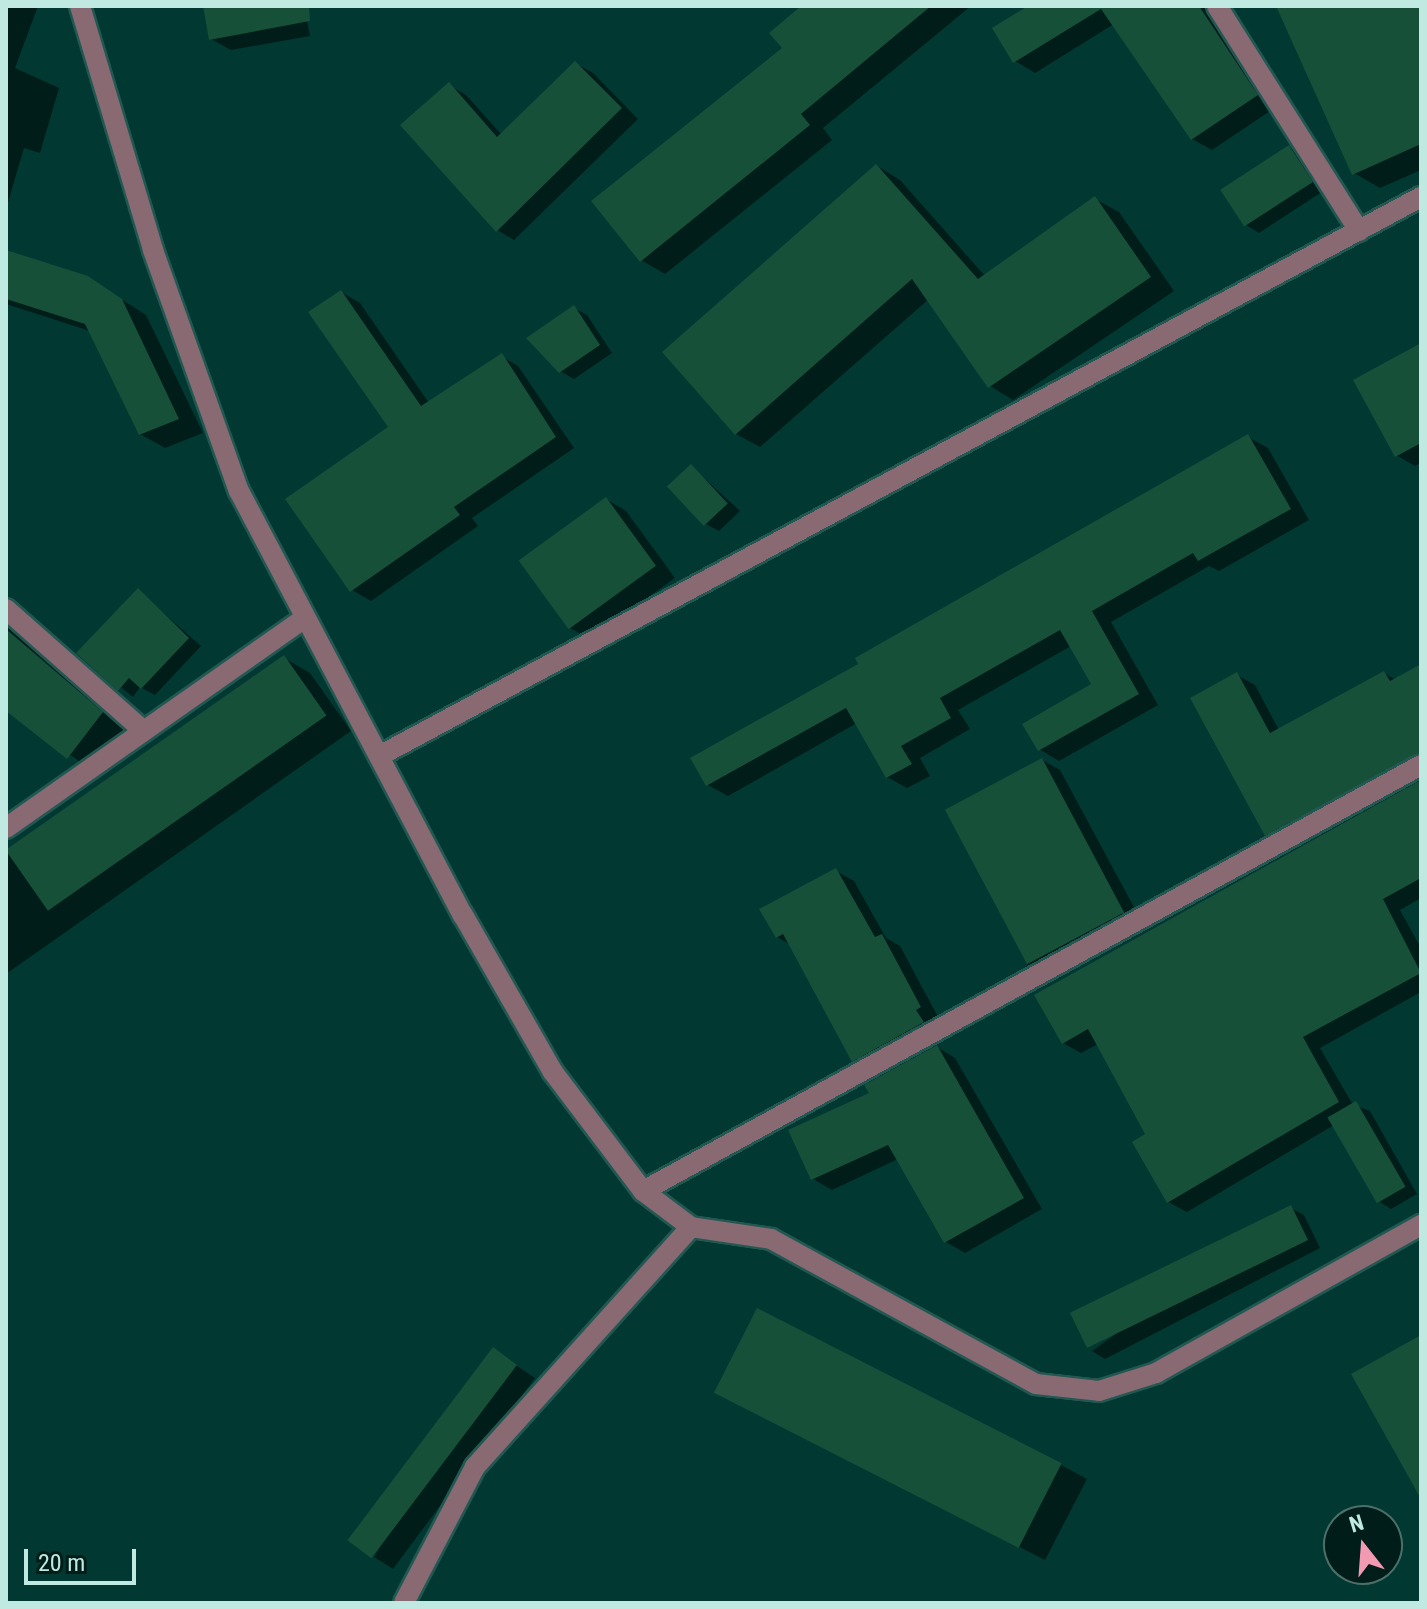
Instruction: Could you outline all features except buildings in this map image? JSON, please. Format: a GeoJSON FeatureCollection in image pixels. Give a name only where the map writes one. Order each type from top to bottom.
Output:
{"type":"FeatureCollection","features":[{"type":"Feature","properties":{"kind":"street"},"geometry":{"type":"LineString","coordinates":[[80,6],[153,250],[239,491],[463,915],[553,1072],[643,1191],[691,1227],[771,1239],[1036,1384],[1099,1391],[1156,1373],[1421,1225]]}},
{"type":"Feature","properties":{"kind":"street"},"geometry":{"type":"LineString","coordinates":[[1217,6],[1359,231]]}},
{"type":"Feature","properties":{"kind":"street"},"geometry":{"type":"LineString","coordinates":[[381,755],[1421,197]]}},
{"type":"Feature","properties":{"kind":"street"},"geometry":{"type":"LineString","coordinates":[[6,609],[144,731]]}},
{"type":"Feature","properties":{"kind":"street"},"geometry":{"type":"LineString","coordinates":[[6,828],[305,618]]}},
{"type":"Feature","properties":{"kind":"street"},"geometry":{"type":"LineString","coordinates":[[643,1191],[1421,765]]}},
{"type":"Feature","properties":{"kind":"street"},"geometry":{"type":"LineString","coordinates":[[404,1603],[475,1467],[691,1227]]}}]}
